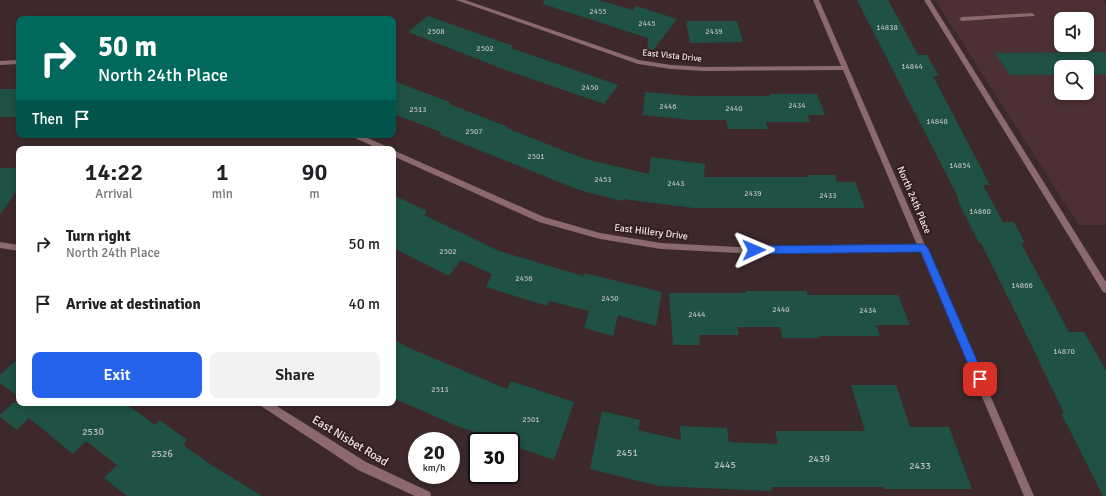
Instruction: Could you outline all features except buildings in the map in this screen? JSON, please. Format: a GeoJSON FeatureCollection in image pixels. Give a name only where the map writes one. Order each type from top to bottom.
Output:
{"type":"FeatureCollection","features":[{"type":"Feature","properties":{"kind":"street","name":"East Vista Drive"},"geometry":{"type":"LineString","coordinates":[[459,0],[638,62],[671,67],[705,68],[846,68]]}},
{"type":"Feature","properties":{"kind":"street","name":"North 24th Place"},"geometry":{"type":"LineString","coordinates":[[816,0],[924,248],[1029,496]]}},
{"type":"Feature","properties":{"kind":"street"},"geometry":{"type":"LineString","coordinates":[[927,0],[1106,289]]}},
{"type":"Feature","properties":{"kind":"street"},"geometry":{"type":"LineString","coordinates":[[962,19],[1032,15]]}},
{"type":"Feature","properties":{"kind":"street"},"geometry":{"type":"LineString","coordinates":[[0,62],[16,62]]}},
{"type":"Feature","properties":{"kind":"street"},"geometry":{"type":"LineString","coordinates":[[361,138],[379,146]]}},
{"type":"Feature","properties":{"kind":"street","name":"East Hillery Drive"},"geometry":{"type":"LineString","coordinates":[[396,153],[542,220],[600,236],[661,246],[738,250],[924,248]]}},
{"type":"Feature","properties":{"kind":"street"},"geometry":{"type":"LineString","coordinates":[[0,245],[16,248]]}},
{"type":"Feature","properties":{"kind":"street","name":"East Nisbet Road"},"geometry":{"type":"LineString","coordinates":[[269,406],[362,466],[426,496]]}},
{"type":"Feature","properties":{"kind":"shaded area"},"geometry":{"type":"Polygon","coordinates":[[[935,0],[1102,0],[1106,4],[1106,225],[1079,225],[935,0]]]}},
{"type":"Feature","properties":{"kind":"route"},"geometry":{"type":"LineString","coordinates":[[754,250],[924,248],[980,379]]}}]}
